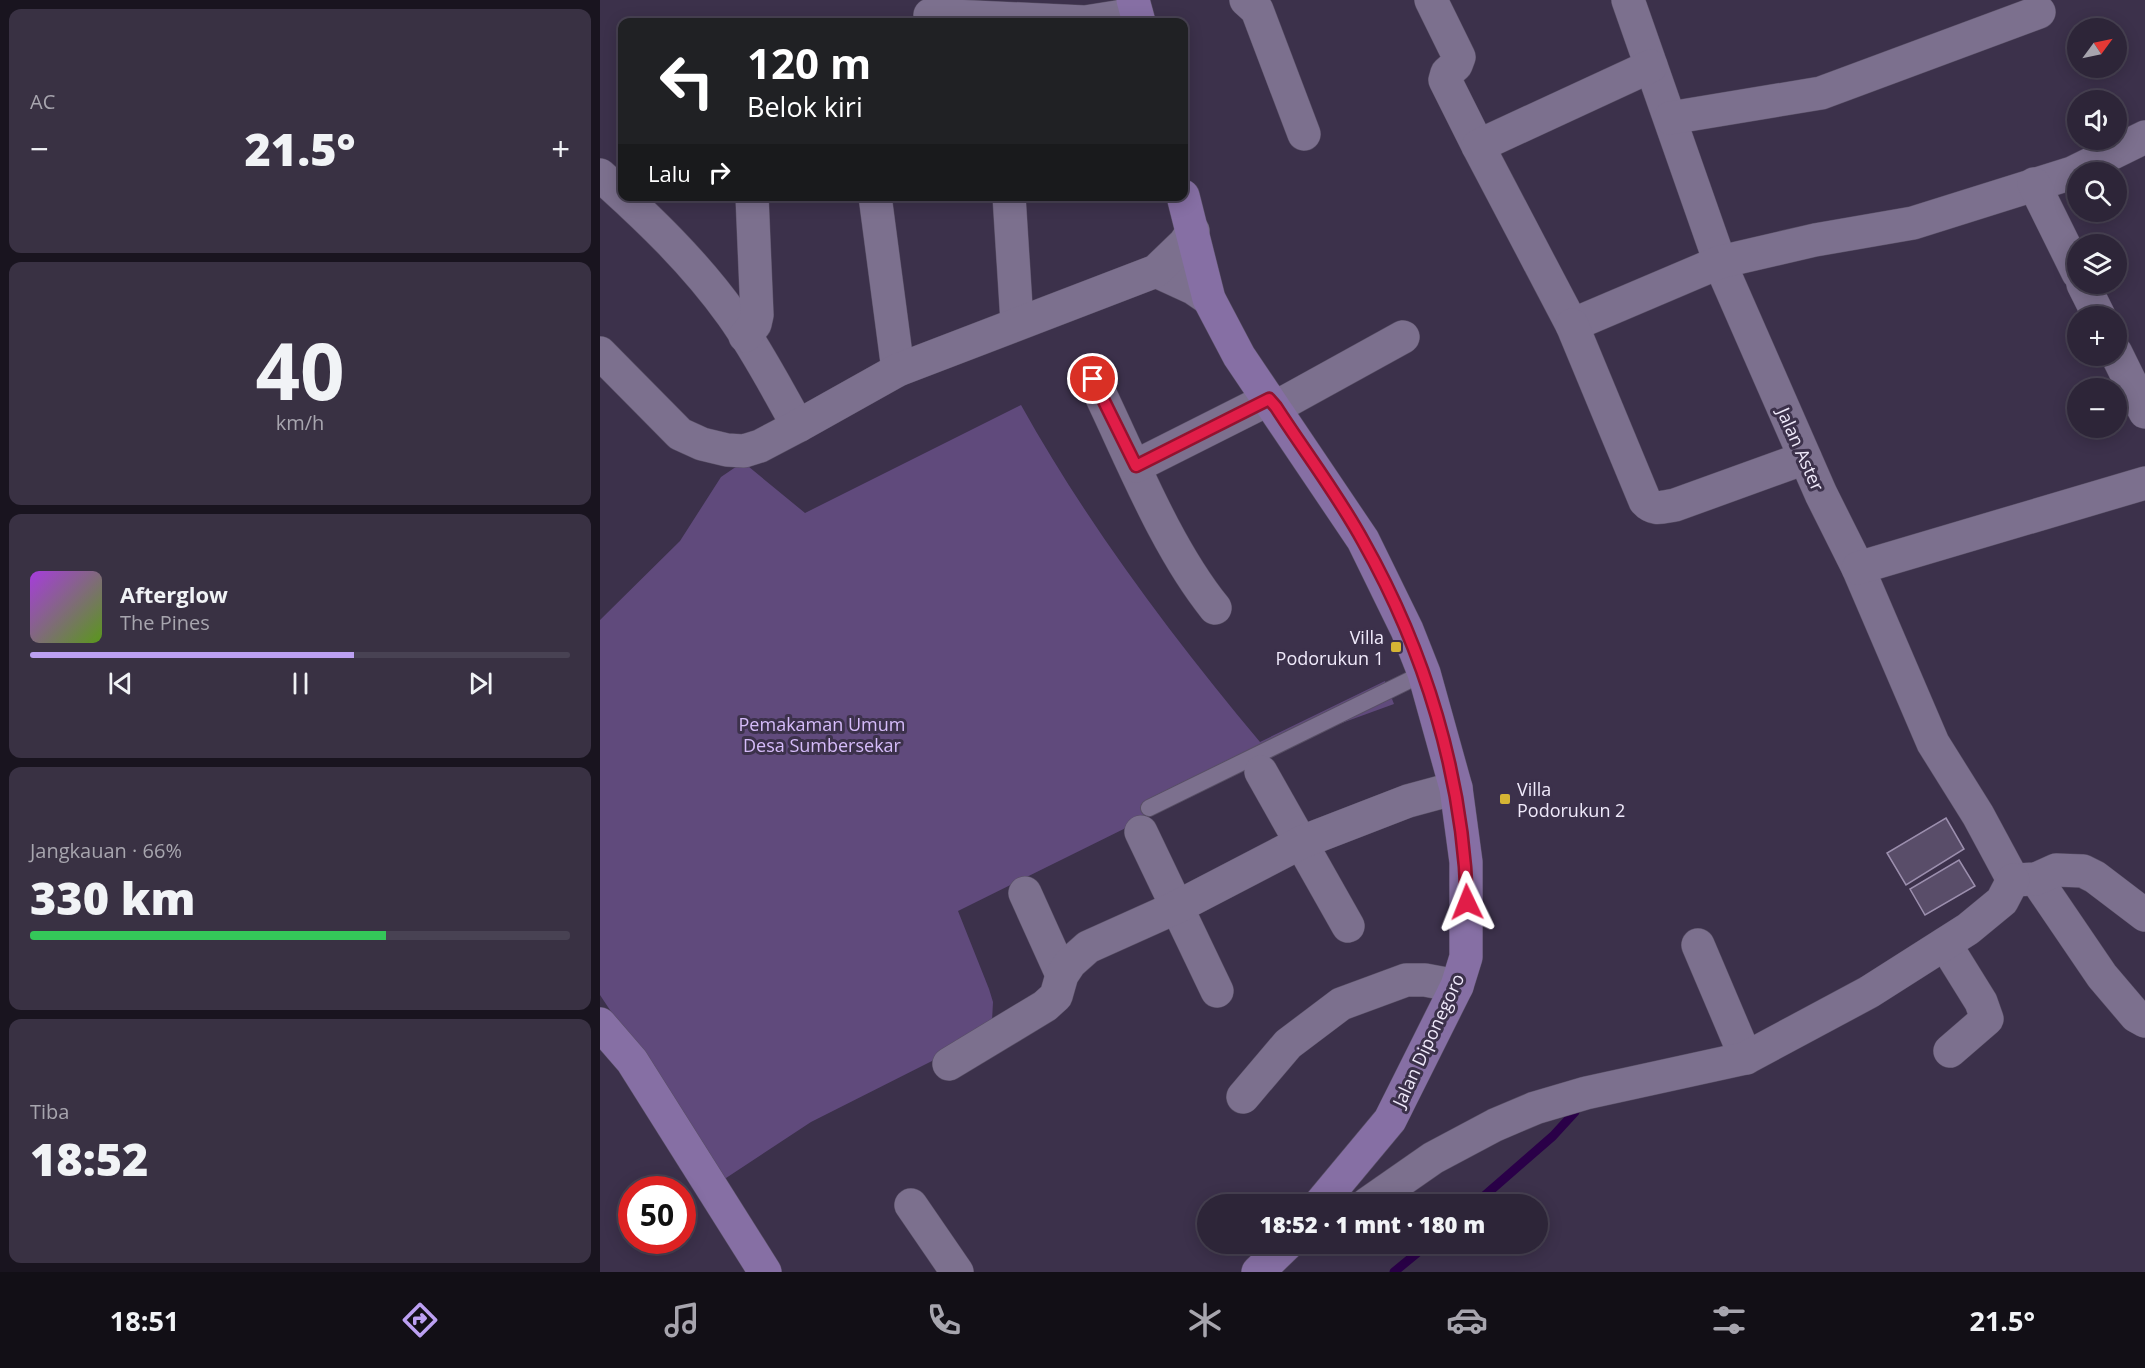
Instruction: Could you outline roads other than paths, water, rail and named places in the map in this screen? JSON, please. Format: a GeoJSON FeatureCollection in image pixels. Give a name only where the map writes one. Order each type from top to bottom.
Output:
{"type":"FeatureCollection","features":[{"type":"Feature","properties":{"kind":"main road","name":"Jalan Diponegoro"},"geometry":{"type":"LineString","coordinates":[[1185,201],[1209,299],[1239,356],[1363,540],[1407,630],[1424,673],[1456,788],[1466,862],[1468,922],[1466,957],[1457,986],[1390,1119],[1328,1194]]}},
{"type":"Feature","properties":{"kind":"main road"},"geometry":{"type":"LineString","coordinates":[[600,1024],[632,1061],[765,1272]]}},
{"type":"Feature","properties":{"kind":"main road"},"geometry":{"type":"LineString","coordinates":[[1258,1272],[1279,1254]]}},
{"type":"Feature","properties":{"kind":"street"},"geometry":{"type":"LineString","coordinates":[[1246,0],[1257,10],[1304,134]]}},
{"type":"Feature","properties":{"kind":"street"},"geometry":{"type":"LineString","coordinates":[[1431,0],[1459,57],[1456,65],[1447,73],[1445,80],[1572,325],[1645,501],[1656,508],[1675,505],[1805,458]]}},
{"type":"Feature","properties":{"kind":"street","name":"Jalan Aster"},"geometry":{"type":"LineString","coordinates":[[1628,0],[1720,262],[1805,458],[1858,568],[1933,743],[1978,815],[2024,879],[2136,1016],[2145,1021]]}},
{"type":"Feature","properties":{"kind":"street"},"geometry":{"type":"LineString","coordinates":[[1105,18],[1136,12]]}},
{"type":"Feature","properties":{"kind":"street"},"geometry":{"type":"LineString","coordinates":[[1670,118],[1821,93],[2039,12]]}},
{"type":"Feature","properties":{"kind":"street"},"geometry":{"type":"LineString","coordinates":[[930,15],[996,18]]}},
{"type":"Feature","properties":{"kind":"street"},"geometry":{"type":"LineString","coordinates":[[1478,146],[1651,66]]}},
{"type":"Feature","properties":{"kind":"street"},"geometry":{"type":"LineString","coordinates":[[1572,325],[1720,262],[1815,240],[1912,222],[2072,172],[2145,137]]}},
{"type":"Feature","properties":{"kind":"street"},"geometry":{"type":"LineString","coordinates":[[600,175],[618,192]]}},
{"type":"Feature","properties":{"kind":"street"},"geometry":{"type":"LineString","coordinates":[[2034,184],[2067,251]]}},
{"type":"Feature","properties":{"kind":"street"},"geometry":{"type":"LineString","coordinates":[[627,201],[683,254],[745,336],[798,426]]}},
{"type":"Feature","properties":{"kind":"street"},"geometry":{"type":"LineString","coordinates":[[745,336],[754,324],[757,315],[752,201]]}},
{"type":"Feature","properties":{"kind":"street"},"geometry":{"type":"LineString","coordinates":[[876,201],[898,370]]}},
{"type":"Feature","properties":{"kind":"street"},"geometry":{"type":"LineString","coordinates":[[1009,201],[1017,322]]}},
{"type":"Feature","properties":{"kind":"street"},"geometry":{"type":"LineString","coordinates":[[600,353],[680,434],[702,444],[727,450],[744,451],[760,446],[898,370],[1017,322],[1156,271],[1185,243],[1193,231]]}},
{"type":"Feature","properties":{"kind":"street"},"geometry":{"type":"LineString","coordinates":[[1156,271],[1193,288],[1209,299]]}},
{"type":"Feature","properties":{"kind":"street"},"geometry":{"type":"LineString","coordinates":[[1136,466],[1272,403],[1403,337]]}},
{"type":"Feature","properties":{"kind":"street"},"geometry":{"type":"LineString","coordinates":[[2122,366],[2145,412]]}},
{"type":"Feature","properties":{"kind":"street"},"geometry":{"type":"LineString","coordinates":[[1093,379],[1181,559],[1196,584],[1215,608]]}},
{"type":"Feature","properties":{"kind":"street"},"geometry":{"type":"LineString","coordinates":[[1858,568],[2145,483]]}},
{"type":"Feature","properties":{"kind":"street"},"geometry":{"type":"LineString","coordinates":[[1260,772],[1348,926]]}},
{"type":"Feature","properties":{"kind":"street"},"geometry":{"type":"LineString","coordinates":[[949,1064],[1045,1006],[1056,996],[1062,975],[1070,963],[1088,947],[1178,907],[1302,842],[1408,801],[1456,788]]}},
{"type":"Feature","properties":{"kind":"street"},"geometry":{"type":"LineString","coordinates":[[1145,820],[1178,907],[1217,991]]}},
{"type":"Feature","properties":{"kind":"street"},"geometry":{"type":"LineString","coordinates":[[1381,1194],[1433,1158],[1535,1108],[1586,1093],[1746,1058],[1840,1008],[1945,944],[1968,929],[2024,879],[2056,870],[2083,871],[2095,877],[2145,915]]}},
{"type":"Feature","properties":{"kind":"street"},"geometry":{"type":"LineString","coordinates":[[1025,893],[1062,975]]}},
{"type":"Feature","properties":{"kind":"street"},"geometry":{"type":"LineString","coordinates":[[1945,944],[1981,1002],[1987,1020],[1950,1051]]}},
{"type":"Feature","properties":{"kind":"street"},"geometry":{"type":"LineString","coordinates":[[1698,945],[1746,1058]]}},
{"type":"Feature","properties":{"kind":"street"},"geometry":{"type":"LineString","coordinates":[[1243,1097],[1288,1044],[1341,1004],[1406,980],[1425,980],[1457,986]]}},
{"type":"Feature","properties":{"kind":"street"},"geometry":{"type":"LineString","coordinates":[[911,1205],[957,1272]]}},
{"type":"Feature","properties":{"kind":"lane"},"geometry":{"type":"LineString","coordinates":[[1145,820],[1424,673]]}},
{"type":"Feature","properties":{"kind":"waterway"},"geometry":{"type":"LineString","coordinates":[[1486,1194],[1553,1136],[1575,1112]]}},
{"type":"Feature","properties":{"kind":"waterway"},"geometry":{"type":"LineString","coordinates":[[1394,1272],[1416,1254]]}},
{"type":"Feature","properties":{"kind":"place","name":"Villa Podorukun 1"},"geometry":{"type":"Point","coordinates":[1396,647]}},
{"type":"Feature","properties":{"kind":"place","name":"Villa Podorukun 2"},"geometry":{"type":"Point","coordinates":[1505,799]}},
{"type":"Feature","properties":{"kind":"park label","name":"Pemakaman Umum Desa Sumbersekar"},"geometry":{"type":"Point","coordinates":[822,734]}}]}
